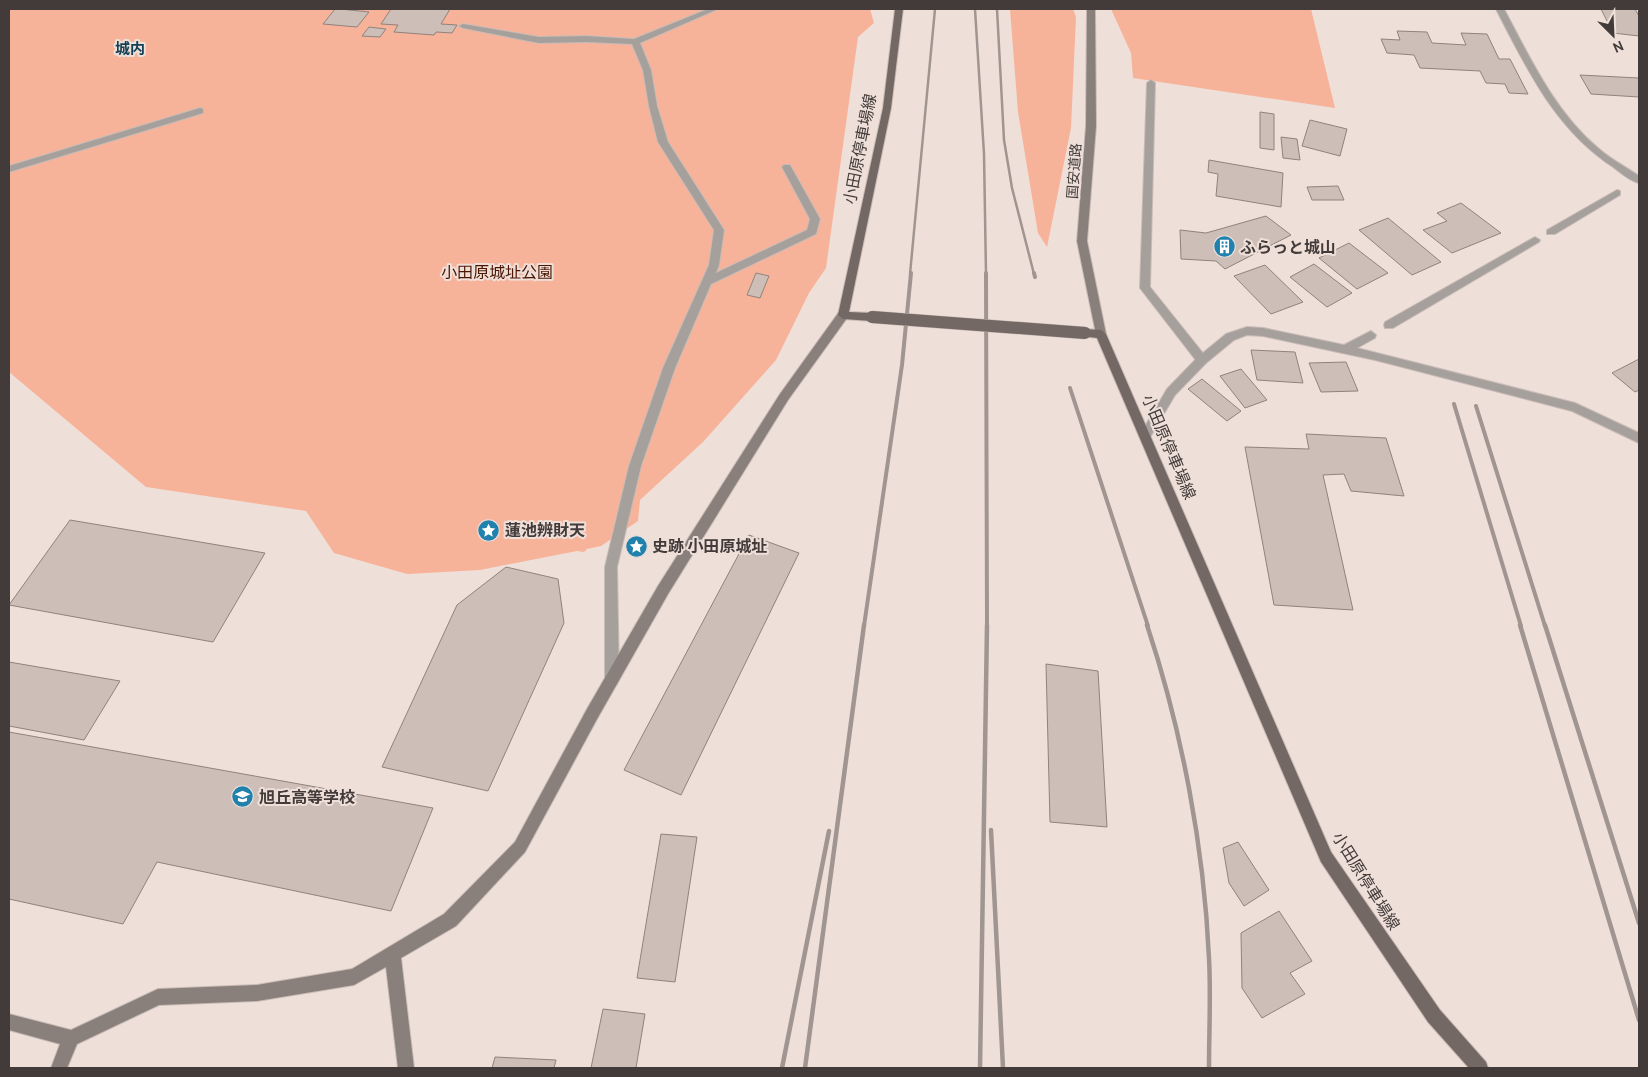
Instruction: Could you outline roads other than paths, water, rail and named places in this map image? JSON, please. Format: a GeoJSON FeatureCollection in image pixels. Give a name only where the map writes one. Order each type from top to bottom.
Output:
{"type":"FeatureCollection","features":[{"type":"Feature","properties":{"kind":"main road","name":"小田原停車場線"},"geometry":{"type":"LineString","coordinates":[[844,315],[888,108],[900,9]]}},
{"type":"Feature","properties":{"kind":"main road"},"geometry":{"type":"LineString","coordinates":[[844,315],[1101,334]]}},
{"type":"Feature","properties":{"kind":"main road","name":"小田原停車場線"},"geometry":{"type":"LineString","coordinates":[[1101,334],[1326,857],[1434,1016],[1480,1068]]}},
{"type":"Feature","properties":{"kind":"street"},"geometry":{"type":"LineString","coordinates":[[462,26],[539,40],[586,39],[635,42],[714,9]]}},
{"type":"Feature","properties":{"kind":"street","name":"国安道路"},"geometry":{"type":"LineString","coordinates":[[1092,9],[1091,126],[1082,242],[1101,334]]}},
{"type":"Feature","properties":{"kind":"street"},"geometry":{"type":"LineString","coordinates":[[1500,9],[1537,80],[1573,128],[1595,151],[1636,182]]}},
{"type":"Feature","properties":{"kind":"street"},"geometry":{"type":"LineString","coordinates":[[612,678],[611,567],[635,466],[669,368],[714,265],[719,230],[663,142],[653,106],[647,70],[635,42]]}},
{"type":"Feature","properties":{"kind":"street"},"geometry":{"type":"LineString","coordinates":[[1151,83],[1146,288],[1202,360]]}},
{"type":"Feature","properties":{"kind":"street"},"geometry":{"type":"LineString","coordinates":[[9,169],[200,111]]}},
{"type":"Feature","properties":{"kind":"street"},"geometry":{"type":"LineString","coordinates":[[707,280],[812,232],[815,219],[787,167]]}},
{"type":"Feature","properties":{"kind":"street"},"geometry":{"type":"LineString","coordinates":[[1551,232],[1617,193]]}},
{"type":"Feature","properties":{"kind":"street"},"geometry":{"type":"LineString","coordinates":[[1389,325],[1535,240]]}},
{"type":"Feature","properties":{"kind":"street"},"geometry":{"type":"LineString","coordinates":[[9,1022],[70,1038],[158,997],[257,992],[354,977],[450,920],[520,847],[612,678],[663,590],[784,397],[844,315]]}},
{"type":"Feature","properties":{"kind":"street"},"geometry":{"type":"LineString","coordinates":[[1145,436],[1171,392],[1202,360],[1230,337],[1247,331],[1263,332],[1346,349],[1575,407],[1639,438]]}},
{"type":"Feature","properties":{"kind":"street"},"geometry":{"type":"LineString","coordinates":[[1346,349],[1371,335]]}},
{"type":"Feature","properties":{"kind":"street"},"geometry":{"type":"LineString","coordinates":[[392,954],[406,1068]]}},
{"type":"Feature","properties":{"kind":"street"},"geometry":{"type":"LineString","coordinates":[[58,1068],[70,1038]]}},
{"type":"Feature","properties":{"kind":"railway"},"geometry":{"type":"LineString","coordinates":[[910,274],[935,9]]}},
{"type":"Feature","properties":{"kind":"railway"},"geometry":{"type":"LineString","coordinates":[[975,9],[984,154],[986,274]]}},
{"type":"Feature","properties":{"kind":"railway"},"geometry":{"type":"LineString","coordinates":[[997,9],[1004,140],[1012,188],[1034,274]]}},
{"type":"Feature","properties":{"kind":"railway"},"geometry":{"type":"LineString","coordinates":[[864,626],[902,365],[911,273]]}},
{"type":"Feature","properties":{"kind":"railway"},"geometry":{"type":"LineString","coordinates":[[986,273],[987,625]]}},
{"type":"Feature","properties":{"kind":"railway"},"geometry":{"type":"LineString","coordinates":[[1034,273],[1035,277]]}},
{"type":"Feature","properties":{"kind":"railway"},"geometry":{"type":"LineString","coordinates":[[1070,388],[1148,626]]}},
{"type":"Feature","properties":{"kind":"railway"},"geometry":{"type":"LineString","coordinates":[[1454,404],[1521,626]]}},
{"type":"Feature","properties":{"kind":"railway"},"geometry":{"type":"LineString","coordinates":[[1476,406],[1545,626]]}},
{"type":"Feature","properties":{"kind":"railway"},"geometry":{"type":"LineString","coordinates":[[805,1068],[864,625]]}},
{"type":"Feature","properties":{"kind":"railway"},"geometry":{"type":"LineString","coordinates":[[980,1068],[987,625]]}},
{"type":"Feature","properties":{"kind":"railway"},"geometry":{"type":"LineString","coordinates":[[1147,625],[1160,665],[1181,748],[1202,874],[1209,958],[1209,1068]]}},
{"type":"Feature","properties":{"kind":"railway"},"geometry":{"type":"LineString","coordinates":[[1520,625],[1639,1020]]}},
{"type":"Feature","properties":{"kind":"railway"},"geometry":{"type":"LineString","coordinates":[[1545,625],[1639,923]]}},
{"type":"Feature","properties":{"kind":"railway"},"geometry":{"type":"LineString","coordinates":[[991,830],[1003,1068]]}},
{"type":"Feature","properties":{"kind":"railway"},"geometry":{"type":"LineString","coordinates":[[782,1068],[829,831]]}},
{"type":"Feature","properties":{"kind":"place","name":"ふらっと城山"},"geometry":{"type":"Point","coordinates":[1224,247]}},
{"type":"Feature","properties":{"kind":"place","name":"蓮池辨財天"},"geometry":{"type":"Point","coordinates":[489,530]}},
{"type":"Feature","properties":{"kind":"place","name":"史跡 小田原城址"},"geometry":{"type":"Point","coordinates":[636,546]}},
{"type":"Feature","properties":{"kind":"place","name":"旭丘高等学校"},"geometry":{"type":"Point","coordinates":[243,797]}},
{"type":"Feature","properties":{"kind":"district","name":"城内"},"geometry":{"type":"Point","coordinates":[130,49]}},
{"type":"Feature","properties":{"kind":"park label","name":"小田原城址公園"},"geometry":{"type":"Point","coordinates":[497,272]}}]}
